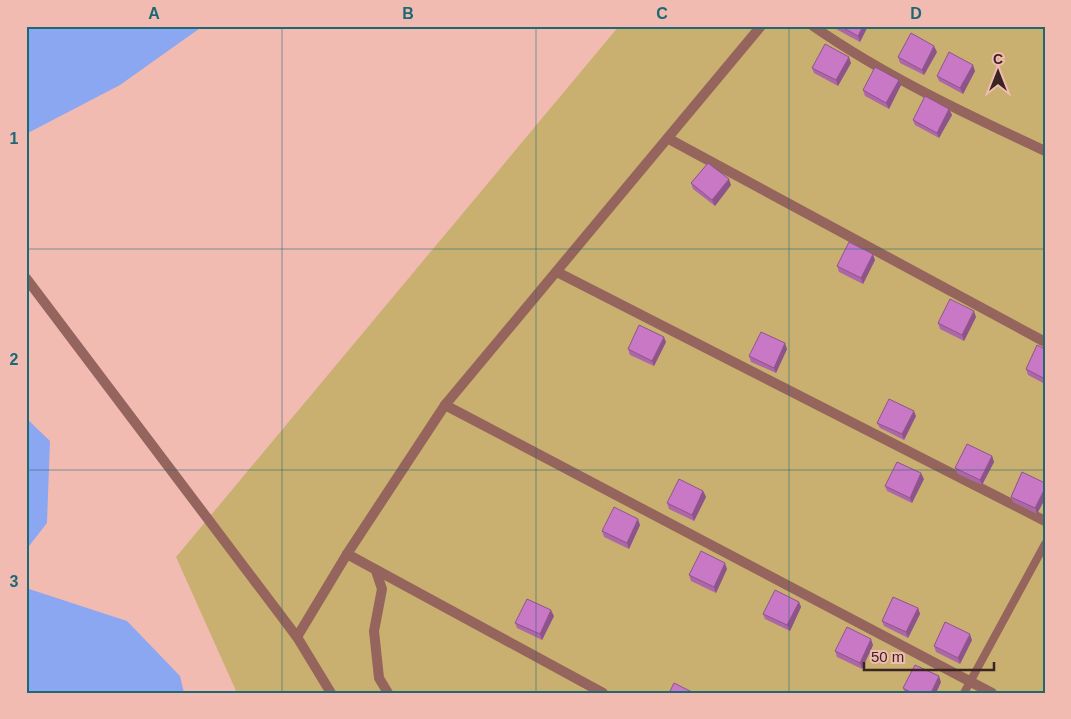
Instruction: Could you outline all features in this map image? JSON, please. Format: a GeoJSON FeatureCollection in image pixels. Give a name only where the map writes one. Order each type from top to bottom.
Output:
{"type":"FeatureCollection","features":[{"type":"Feature","properties":{"kind":"street"},"geometry":{"type":"LineString","coordinates":[[297,637],[347,554],[445,404],[669,139],[761,26]]}},
{"type":"Feature","properties":{"kind":"street"},"geometry":{"type":"LineString","coordinates":[[813,26],[863,59],[975,118],[1045,151]]}},
{"type":"Feature","properties":{"kind":"street"},"geometry":{"type":"LineString","coordinates":[[669,139],[1045,342]]}},
{"type":"Feature","properties":{"kind":"street"},"geometry":{"type":"LineString","coordinates":[[557,272],[1045,521]]}},
{"type":"Feature","properties":{"kind":"street"},"geometry":{"type":"LineString","coordinates":[[26,278],[297,637],[331,693]]}},
{"type":"Feature","properties":{"kind":"street"},"geometry":{"type":"LineString","coordinates":[[445,404],[992,693]]}},
{"type":"Feature","properties":{"kind":"street"},"geometry":{"type":"LineString","coordinates":[[347,554],[603,693]]}},
{"type":"Feature","properties":{"kind":"street"},"geometry":{"type":"LineString","coordinates":[[376,571],[382,588],[374,631],[379,678],[388,693]]}},
{"type":"Feature","properties":{"kind":"lane"},"geometry":{"type":"LineString","coordinates":[[964,693],[1045,544]]}},
{"type":"Feature","properties":{"kind":"shaded area"},"geometry":{"type":"Polygon","coordinates":[[[619,26],[1045,26],[1045,693],[237,693],[176,557],[619,26]]]}},
{"type":"Feature","properties":{"kind":"water"},"geometry":{"type":"Polygon","coordinates":[[[26,26],[203,26],[120,85],[26,134],[26,26]]]}},
{"type":"Feature","properties":{"kind":"water"},"geometry":{"type":"Polygon","coordinates":[[[26,418],[50,441],[47,523],[26,550],[26,418]]]}},
{"type":"Feature","properties":{"kind":"water"},"geometry":{"type":"Polygon","coordinates":[[[26,588],[127,621],[180,676],[184,693],[26,693],[26,588]]]}},
{"type":"Feature","properties":{"kind":"building"},"geometry":{"type":"Polygon","coordinates":[[[840,26],[863,26],[858,36],[840,26]]]}},
{"type":"Feature","properties":{"kind":"building"},"geometry":{"type":"Polygon","coordinates":[[[911,33],[934,46],[922,70],[898,57],[911,33]]]}},
{"type":"Feature","properties":{"kind":"building"},"geometry":{"type":"Polygon","coordinates":[[[825,44],[849,57],[836,80],[812,68],[825,44]]]}},
{"type":"Feature","properties":{"kind":"building"},"geometry":{"type":"Polygon","coordinates":[[[949,52],[973,65],[960,88],[937,76],[949,52]]]}},
{"type":"Feature","properties":{"kind":"building"},"geometry":{"type":"Polygon","coordinates":[[[875,67],[899,80],[886,103],[863,90],[875,67]]]}},
{"type":"Feature","properties":{"kind":"building"},"geometry":{"type":"Polygon","coordinates":[[[925,96],[949,109],[937,133],[913,120],[925,96]]]}},
{"type":"Feature","properties":{"kind":"building"},"geometry":{"type":"Polygon","coordinates":[[[708,163],[729,179],[712,200],[691,183],[708,163]]]}},
{"type":"Feature","properties":{"kind":"building"},"geometry":{"type":"Polygon","coordinates":[[[849,242],[873,254],[861,278],[837,266],[849,242]]]}},
{"type":"Feature","properties":{"kind":"building"},"geometry":{"type":"Polygon","coordinates":[[[950,299],[974,311],[962,335],[938,323],[950,299]]]}},
{"type":"Feature","properties":{"kind":"building"},"geometry":{"type":"Polygon","coordinates":[[[639,325],[664,337],[652,361],[628,349],[639,325]]]}},
{"type":"Feature","properties":{"kind":"building"},"geometry":{"type":"Polygon","coordinates":[[[761,332],[785,343],[774,368],[749,356],[761,332]]]}},
{"type":"Feature","properties":{"kind":"building"},"geometry":{"type":"Polygon","coordinates":[[[1037,345],[1045,349],[1045,379],[1026,369],[1037,345]]]}},
{"type":"Feature","properties":{"kind":"building"},"geometry":{"type":"Polygon","coordinates":[[[889,399],[914,411],[902,434],[877,423],[889,399]]]}},
{"type":"Feature","properties":{"kind":"building"},"geometry":{"type":"Polygon","coordinates":[[[967,444],[992,456],[980,480],[955,468],[967,444]]]}},
{"type":"Feature","properties":{"kind":"building"},"geometry":{"type":"Polygon","coordinates":[[[897,462],[921,473],[910,498],[885,486],[897,462]]]}},
{"type":"Feature","properties":{"kind":"building"},"geometry":{"type":"Polygon","coordinates":[[[1022,472],[1045,483],[1045,488],[1035,508],[1011,497],[1022,472]]]}},
{"type":"Feature","properties":{"kind":"building"},"geometry":{"type":"Polygon","coordinates":[[[679,479],[703,491],[692,515],[667,503],[679,479]]]}},
{"type":"Feature","properties":{"kind":"building"},"geometry":{"type":"Polygon","coordinates":[[[614,507],[638,519],[627,543],[602,531],[614,507]]]}},
{"type":"Feature","properties":{"kind":"building"},"geometry":{"type":"Polygon","coordinates":[[[701,551],[725,563],[714,587],[689,575],[701,551]]]}},
{"type":"Feature","properties":{"kind":"building"},"geometry":{"type":"Polygon","coordinates":[[[775,590],[799,602],[787,625],[763,614],[775,590]]]}},
{"type":"Feature","properties":{"kind":"building"},"geometry":{"type":"Polygon","coordinates":[[[893,597],[918,608],[906,632],[882,621],[893,597]]]}},
{"type":"Feature","properties":{"kind":"building"},"geometry":{"type":"Polygon","coordinates":[[[527,599],[551,610],[540,634],[515,623],[527,599]]]}},
{"type":"Feature","properties":{"kind":"building"},"geometry":{"type":"Polygon","coordinates":[[[945,622],[970,634],[958,658],[934,646],[945,622]]]}},
{"type":"Feature","properties":{"kind":"building"},"geometry":{"type":"Polygon","coordinates":[[[847,627],[871,639],[860,663],[835,651],[847,627]]]}},
{"type":"Feature","properties":{"kind":"building"},"geometry":{"type":"Polygon","coordinates":[[[915,665],[939,676],[931,693],[912,693],[903,688],[915,665]]]}},
{"type":"Feature","properties":{"kind":"building"},"geometry":{"type":"Polygon","coordinates":[[[674,683],[694,693],[669,693],[674,683]]]}}]}
